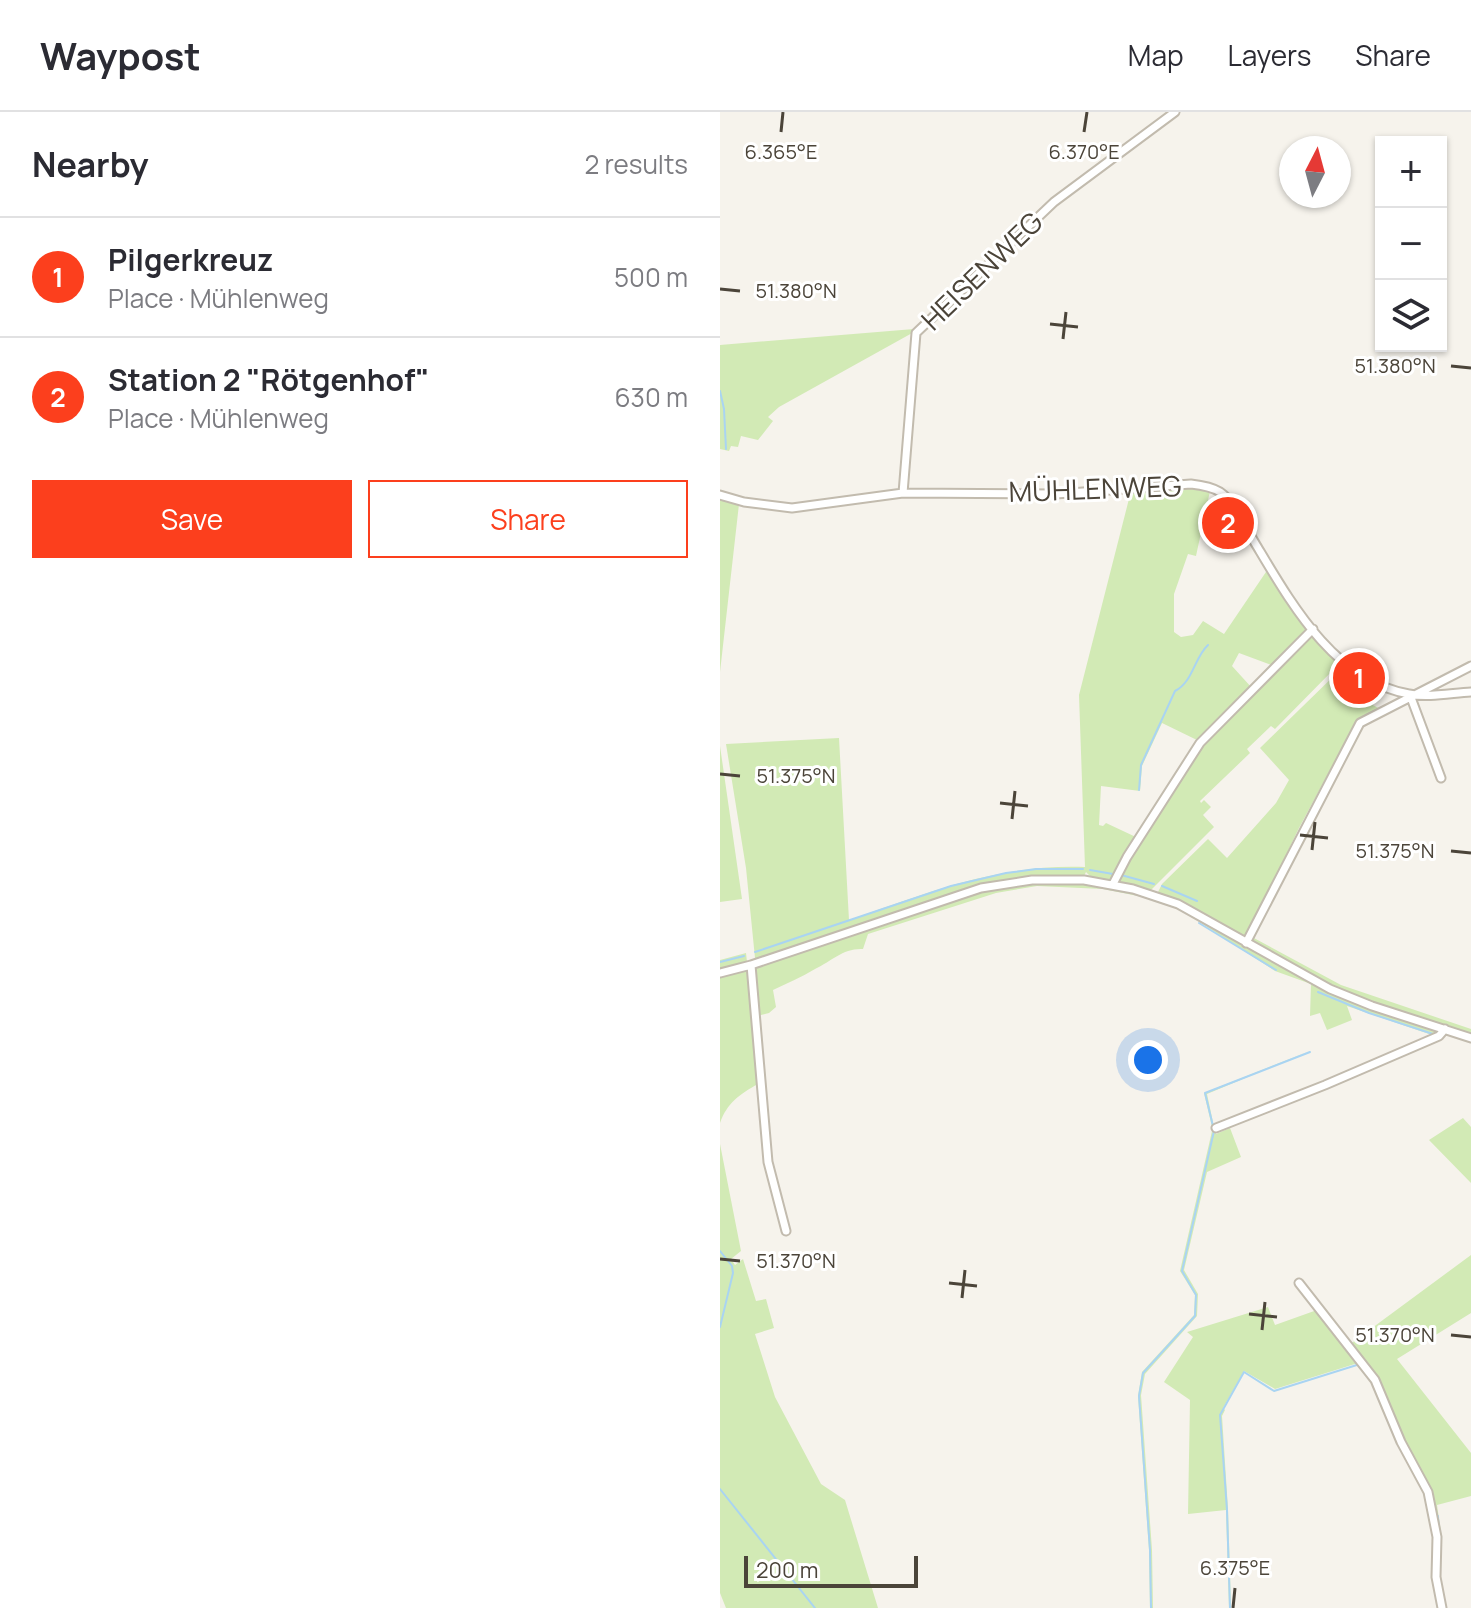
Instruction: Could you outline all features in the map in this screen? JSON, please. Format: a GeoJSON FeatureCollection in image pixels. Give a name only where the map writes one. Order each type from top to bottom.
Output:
{"type":"FeatureCollection","features":[{"type":"Feature","properties":{"kind":"street","name":"HEISENWEG"},"geometry":{"type":"LineString","coordinates":[[903,493],[916,333],[1054,202],[1175,112]]}},
{"type":"Feature","properties":{"kind":"street","name":"MÜHLENWEG"},"geometry":{"type":"LineString","coordinates":[[720,495],[744,502],[792,508],[903,493],[1056,494],[1191,484],[1206,486],[1220,492],[1233,506],[1288,597],[1343,663],[1372,681],[1410,695],[1471,692]]}},
{"type":"Feature","properties":{"kind":"street"},"geometry":{"type":"LineString","coordinates":[[1113,884],[1200,743],[1313,629]]}},
{"type":"Feature","properties":{"kind":"street"},"geometry":{"type":"LineString","coordinates":[[1246,943],[1360,723],[1471,666]]}},
{"type":"Feature","properties":{"kind":"street"},"geometry":{"type":"LineString","coordinates":[[1410,695],[1441,778]]}},
{"type":"Feature","properties":{"kind":"street"},"geometry":{"type":"LineString","coordinates":[[720,973],[996,885],[1060,879],[1113,884],[1178,904],[1330,989],[1471,1038]]}},
{"type":"Feature","properties":{"kind":"street"},"geometry":{"type":"LineString","coordinates":[[751,965],[768,1162],[786,1231]]}},
{"type":"Feature","properties":{"kind":"street"},"geometry":{"type":"LineString","coordinates":[[1216,1128],[1439,1036],[1445,1029]]}},
{"type":"Feature","properties":{"kind":"street"},"geometry":{"type":"LineString","coordinates":[[1299,1283],[1375,1380],[1401,1442],[1428,1492],[1437,1537],[1435,1565],[1442,1608]]}},
{"type":"Feature","properties":{"kind":"green space"},"geometry":{"type":"Polygon","coordinates":[[[914,329],[914,332],[779,407],[768,417],[773,421],[758,440],[741,436],[738,447],[731,446],[729,451],[720,449],[720,345],[914,329]]]}},
{"type":"Feature","properties":{"kind":"green space"},"geometry":{"type":"Polygon","coordinates":[[[1191,487],[1210,491],[1196,556],[1188,554],[1174,594],[1174,632],[1181,637],[1193,635],[1203,621],[1224,634],[1268,569],[1308,628],[1274,666],[1239,653],[1232,666],[1252,688],[1199,741],[1162,723],[1142,766],[1140,791],[1101,786],[1099,825],[1106,823],[1138,838],[1111,881],[1091,877],[1086,872],[1084,876],[1035,877],[979,886],[755,958],[746,868],[726,744],[839,738],[849,920],[936,890],[993,875],[1053,867],[1085,867],[1079,695],[1131,491],[1191,487]]]}},
{"type":"Feature","properties":{"kind":"green space"},"geometry":{"type":"Polygon","coordinates":[[[720,498],[739,504],[720,672],[720,498]]]}},
{"type":"Feature","properties":{"kind":"green space"},"geometry":{"type":"Polygon","coordinates":[[[1313,633],[1340,663],[1275,729],[1271,726],[1247,749],[1250,753],[1200,801],[1204,800],[1211,807],[1203,815],[1214,827],[1150,891],[1119,882],[1119,877],[1200,746],[1313,633]]]}},
{"type":"Feature","properties":{"kind":"green space"},"geometry":{"type":"Polygon","coordinates":[[[1343,667],[1361,678],[1353,694],[1380,709],[1357,720],[1299,828],[1248,934],[1243,937],[1199,911],[1157,894],[1162,884],[1208,839],[1227,858],[1276,803],[1289,780],[1260,748],[1343,667]]]}},
{"type":"Feature","properties":{"kind":"green space"},"geometry":{"type":"Polygon","coordinates":[[[720,746],[742,899],[720,902],[720,746]]]}},
{"type":"Feature","properties":{"kind":"green space"},"geometry":{"type":"Polygon","coordinates":[[[1063,881],[1138,894],[1168,903],[1182,909],[1153,899],[1103,889],[1037,886],[996,893],[868,934],[863,949],[844,953],[773,990],[776,1007],[769,1013],[757,1016],[754,970],[758,965],[1002,886],[1063,881]]]}},
{"type":"Feature","properties":{"kind":"green space"},"geometry":{"type":"Polygon","coordinates":[[[1184,912],[1333,993],[1439,1031],[1435,1036],[1347,1006],[1352,1020],[1327,1030],[1320,1013],[1310,1016],[1311,984],[1275,971],[1184,912]]]}},
{"type":"Feature","properties":{"kind":"green space"},"geometry":{"type":"Polygon","coordinates":[[[1252,937],[1341,985],[1471,1029],[1471,1034],[1389,1009],[1332,987],[1252,942],[1252,937]]]}},
{"type":"Feature","properties":{"kind":"green space"},"geometry":{"type":"Polygon","coordinates":[[[746,953],[747,962],[720,969],[720,960],[746,953]]]}},
{"type":"Feature","properties":{"kind":"green space"},"geometry":{"type":"Polygon","coordinates":[[[747,970],[748,975],[758,1084],[735,1100],[720,1123],[720,975],[747,970]]]}},
{"type":"Feature","properties":{"kind":"green space"},"geometry":{"type":"Polygon","coordinates":[[[1310,1051],[1207,1094],[1212,1127],[1204,1093],[1310,1051]]]}},
{"type":"Feature","properties":{"kind":"green space"},"geometry":{"type":"Polygon","coordinates":[[[1463,1118],[1471,1127],[1471,1183],[1429,1140],[1463,1118]]]}},
{"type":"Feature","properties":{"kind":"green space"},"geometry":{"type":"Polygon","coordinates":[[[1230,1128],[1241,1157],[1207,1172],[1184,1270],[1198,1294],[1197,1316],[1145,1374],[1141,1395],[1152,1550],[1153,1608],[1150,1608],[1138,1396],[1142,1372],[1194,1315],[1195,1295],[1180,1271],[1212,1131],[1215,1130],[1216,1134],[1230,1128]]]}},
{"type":"Feature","properties":{"kind":"green space"},"geometry":{"type":"Polygon","coordinates":[[[720,1144],[741,1251],[731,1259],[735,1265],[743,1259],[756,1301],[766,1299],[774,1328],[755,1334],[775,1397],[821,1484],[845,1500],[878,1608],[726,1608],[720,1593],[720,1144]]]}},
{"type":"Feature","properties":{"kind":"green space"},"geometry":{"type":"Polygon","coordinates":[[[1471,1255],[1471,1313],[1397,1359],[1471,1453],[1471,1496],[1437,1505],[1442,1539],[1438,1570],[1446,1608],[1443,1608],[1438,1581],[1437,1515],[1428,1488],[1403,1442],[1376,1380],[1349,1345],[1471,1255]]]}},
{"type":"Feature","properties":{"kind":"green space"},"geometry":{"type":"Polygon","coordinates":[[[1268,1307],[1275,1325],[1317,1310],[1358,1363],[1275,1389],[1244,1371],[1223,1408],[1229,1608],[1226,1510],[1188,1514],[1190,1400],[1164,1382],[1193,1337],[1187,1332],[1268,1307]]]}},
{"type":"Feature","properties":{"kind":"waterway"},"geometry":{"type":"LineString","coordinates":[[720,391],[726,449]]}},
{"type":"Feature","properties":{"kind":"waterway"},"geometry":{"type":"LineString","coordinates":[[1139,790],[1141,765],[1175,691],[1186,682],[1208,645]]}},
{"type":"Feature","properties":{"kind":"waterway"},"geometry":{"type":"LineString","coordinates":[[755,952],[951,886],[1036,869],[1083,869]]}},
{"type":"Feature","properties":{"kind":"waterway"},"geometry":{"type":"LineString","coordinates":[[1090,870],[1113,874]]}},
{"type":"Feature","properties":{"kind":"waterway"},"geometry":{"type":"LineString","coordinates":[[1121,875],[1154,884]]}},
{"type":"Feature","properties":{"kind":"waterway"},"geometry":{"type":"LineString","coordinates":[[1162,886],[1197,901]]}},
{"type":"Feature","properties":{"kind":"waterway"},"geometry":{"type":"LineString","coordinates":[[1199,923],[1276,970]]}},
{"type":"Feature","properties":{"kind":"waterway"},"geometry":{"type":"LineString","coordinates":[[720,962],[744,956]]}},
{"type":"Feature","properties":{"kind":"waterway"},"geometry":{"type":"LineString","coordinates":[[1318,992],[1433,1034]]}},
{"type":"Feature","properties":{"kind":"waterway"},"geometry":{"type":"LineString","coordinates":[[1213,1126],[1205,1093],[1310,1052]]}},
{"type":"Feature","properties":{"kind":"waterway"},"geometry":{"type":"LineString","coordinates":[[1151,1608],[1139,1396],[1143,1373],[1195,1316],[1196,1295],[1182,1271],[1214,1131]]}},
{"type":"Feature","properties":{"kind":"waterway"},"geometry":{"type":"LineString","coordinates":[[720,1251],[732,1266],[733,1273],[720,1327]]}},
{"type":"Feature","properties":{"kind":"waterway"},"geometry":{"type":"LineString","coordinates":[[1230,1608],[1220,1415],[1244,1372],[1274,1391],[1360,1364]]}},
{"type":"Feature","properties":{"kind":"waterway"},"geometry":{"type":"LineString","coordinates":[[720,1489],[815,1608]]}},
{"type":"Feature","properties":{"kind":"waterway"},"geometry":{"type":"LineString","coordinates":[[1438,1516],[1440,1548]]}},
{"type":"Feature","properties":{"kind":"place","name":"Station 2 \"Rötgenhof\""},"geometry":{"type":"Point","coordinates":[1228,523]}},
{"type":"Feature","properties":{"kind":"place","name":"Pilgerkreuz"},"geometry":{"type":"Point","coordinates":[1359,678]}}]}
